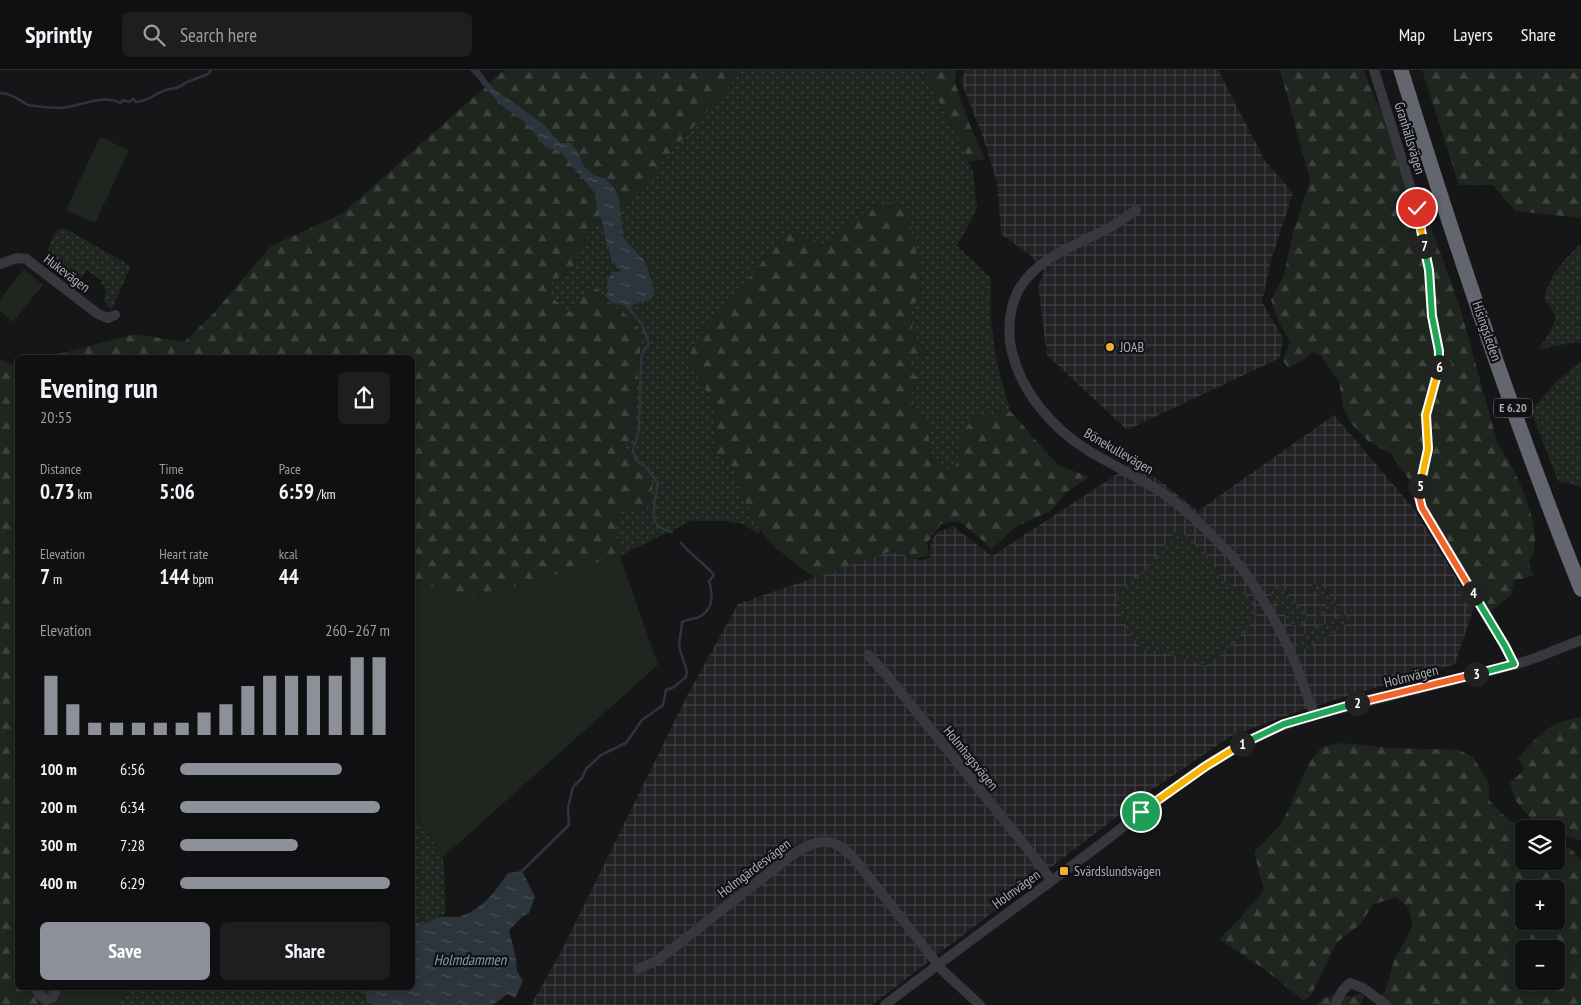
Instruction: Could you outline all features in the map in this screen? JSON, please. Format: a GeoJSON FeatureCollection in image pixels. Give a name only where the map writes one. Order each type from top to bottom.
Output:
{"type":"FeatureCollection","features":[{"type":"Feature","properties":{"kind":"highway","name":"Hisingsleden"},"geometry":{"type":"LineString","coordinates":[[1401,70],[1500,370],[1530,456],[1581,589]]}},
{"type":"Feature","properties":{"kind":"street","name":"Granhällsvägen"},"geometry":{"type":"LineString","coordinates":[[1374,70],[1417,208],[1429,270],[1432,316],[1439,351],[1438,374],[1426,415],[1428,449],[1420,491],[1420,503],[1514,664]]}},
{"type":"Feature","properties":{"kind":"street","name":"Bönekullevägen"},"geometry":{"type":"LineString","coordinates":[[1136,210],[1114,225],[1049,257],[1025,281],[1015,298],[1010,322],[1009,337],[1014,360],[1025,385],[1038,405],[1062,431],[1087,450],[1126,470],[1172,499],[1206,529],[1232,557],[1253,584],[1275,621],[1294,661],[1315,715]]}},
{"type":"Feature","properties":{"kind":"street","name":"Hukevägen"},"geometry":{"type":"LineString","coordinates":[[0,264],[17,258],[26,259],[98,314],[108,318],[115,315]]}},
{"type":"Feature","properties":{"kind":"street","name":"Holmvägen"},"geometry":{"type":"LineString","coordinates":[[885,1005],[938,963],[1206,766],[1257,736],[1284,724],[1315,715],[1538,657],[1581,640]]}},
{"type":"Feature","properties":{"kind":"street","name":"Holmhagsvägen"},"geometry":{"type":"LineString","coordinates":[[868,655],[886,674],[1051,880]]}},
{"type":"Feature","properties":{"kind":"street","name":"Holmgärdesvägen"},"geometry":{"type":"LineString","coordinates":[[638,969],[658,960],[792,855],[810,845],[823,841],[837,844],[853,857],[943,971],[980,1005]]}},
{"type":"Feature","properties":{"kind":"street"},"geometry":{"type":"LineString","coordinates":[[1335,1005],[1342,990],[1350,983],[1363,988],[1386,1005]]}},
{"type":"Feature","properties":{"kind":"street"},"geometry":{"type":"LineString","coordinates":[[37,990],[46,1000],[52,998],[56,990]]}},
{"type":"Feature","properties":{"kind":"shaded area"},"geometry":{"type":"Polygon","coordinates":[[[966,70],[1218,70],[1265,161],[1293,193],[1271,260],[1262,302],[1283,338],[1280,358],[1127,430],[1047,355],[1038,287],[1044,271],[1030,255],[1001,234],[997,183],[984,140],[961,81],[966,70]]]}},
{"type":"Feature","properties":{"kind":"shaded area"},"geometry":{"type":"Polygon","coordinates":[[[1334,415],[1414,509],[1474,607],[1455,664],[1305,709],[1231,736],[1153,789],[872,1005],[531,1005],[561,952],[688,694],[738,604],[891,551],[919,560],[930,558],[931,540],[938,532],[953,526],[992,556],[1130,464],[1159,480],[1198,511],[1334,415]]]}},
{"type":"Feature","properties":{"kind":"green space"},"geometry":{"type":"Polygon","coordinates":[[[504,70],[743,70],[625,205],[590,231],[573,267],[551,283],[551,297],[572,313],[588,289],[598,289],[606,300],[635,322],[641,341],[634,408],[634,438],[623,448],[653,484],[649,504],[641,509],[620,508],[616,530],[620,556],[471,599],[435,586],[415,592],[415,355],[54,355],[135,334],[184,342],[213,314],[271,246],[343,213],[504,70]]]}},
{"type":"Feature","properties":{"kind":"green space"},"geometry":{"type":"Polygon","coordinates":[[[743,70],[928,70],[925,73],[973,171],[977,209],[957,246],[991,278],[991,323],[998,368],[1010,411],[973,418],[961,435],[961,449],[955,468],[946,474],[930,458],[928,423],[909,401],[918,379],[907,365],[907,357],[927,353],[914,336],[909,306],[922,297],[917,255],[912,234],[896,216],[877,201],[828,245],[788,231],[694,344],[688,359],[702,382],[711,403],[715,425],[712,452],[729,461],[752,517],[761,530],[758,534],[743,524],[724,521],[691,521],[620,556],[616,530],[620,507],[641,509],[649,504],[653,484],[623,448],[634,438],[634,408],[641,341],[635,322],[606,300],[598,289],[588,289],[572,313],[551,297],[551,283],[573,267],[590,231],[625,204],[743,70]]]}},
{"type":"Feature","properties":{"kind":"green space"},"geometry":{"type":"Polygon","coordinates":[[[928,70],[956,70],[955,83],[969,123],[985,159],[969,162],[925,73],[928,70]]]}},
{"type":"Feature","properties":{"kind":"green space"},"geometry":{"type":"Polygon","coordinates":[[[1280,70],[1364,70],[1424,208],[1459,304],[1498,445],[1512,466],[1525,495],[1533,524],[1534,549],[1529,564],[1534,575],[1523,579],[1515,579],[1511,595],[1489,613],[1424,501],[1391,454],[1367,440],[1350,422],[1343,407],[1339,381],[1321,356],[1312,352],[1303,360],[1288,368],[1283,361],[1290,341],[1279,323],[1271,300],[1284,275],[1293,233],[1310,180],[1280,70]]]}},
{"type":"Feature","properties":{"kind":"green space"},"geometry":{"type":"Polygon","coordinates":[[[1422,70],[1581,70],[1581,218],[1515,211],[1493,185],[1459,185],[1422,70]]]}},
{"type":"Feature","properties":{"kind":"green space"},"geometry":{"type":"Polygon","coordinates":[[[100,137],[129,150],[95,223],[66,210],[100,137]]]}},
{"type":"Feature","properties":{"kind":"green space"},"geometry":{"type":"Polygon","coordinates":[[[877,200],[884,204],[900,201],[909,222],[916,248],[922,297],[909,307],[914,336],[927,354],[907,358],[907,365],[918,379],[909,401],[928,423],[930,459],[946,474],[955,468],[961,449],[961,435],[973,418],[1010,411],[1058,465],[1089,477],[1065,493],[1051,511],[1015,527],[991,550],[959,521],[941,524],[927,543],[929,556],[915,558],[891,551],[815,578],[779,550],[763,534],[751,515],[729,461],[712,452],[715,425],[711,403],[702,382],[688,359],[694,344],[788,231],[828,245],[877,200]]]}},
{"type":"Feature","properties":{"kind":"green space"},"geometry":{"type":"Polygon","coordinates":[[[61,229],[68,230],[129,265],[130,268],[112,309],[105,305],[107,304],[103,301],[105,292],[101,284],[102,281],[87,270],[78,282],[44,258],[56,231],[61,229]]]}},
{"type":"Feature","properties":{"kind":"green space"},"geometry":{"type":"Polygon","coordinates":[[[1581,244],[1581,343],[1577,342],[1539,349],[1556,318],[1544,299],[1550,281],[1558,268],[1581,244]]]}},
{"type":"Feature","properties":{"kind":"green space"},"geometry":{"type":"Polygon","coordinates":[[[24,269],[43,285],[13,322],[0,311],[0,299],[24,269]]]}},
{"type":"Feature","properties":{"kind":"green space"},"geometry":{"type":"Polygon","coordinates":[[[0,359],[11,365],[15,364],[15,990],[35,990],[39,1005],[0,1005],[0,359]]]}},
{"type":"Feature","properties":{"kind":"green space"},"geometry":{"type":"Polygon","coordinates":[[[1581,361],[1581,487],[1558,481],[1531,411],[1557,381],[1581,361]]]}},
{"type":"Feature","properties":{"kind":"green space"},"geometry":{"type":"Polygon","coordinates":[[[1177,530],[1207,556],[1225,582],[1240,590],[1253,602],[1255,618],[1232,644],[1205,666],[1163,652],[1143,650],[1133,637],[1119,609],[1117,593],[1148,568],[1177,530]]]}},
{"type":"Feature","properties":{"kind":"green space"},"geometry":{"type":"Polygon","coordinates":[[[620,556],[658,665],[443,857],[415,813],[415,592],[435,586],[471,599],[620,556]]]}},
{"type":"Feature","properties":{"kind":"green space"},"geometry":{"type":"Polygon","coordinates":[[[1318,581],[1338,605],[1312,620],[1326,605],[1311,586],[1318,581]]]}},
{"type":"Feature","properties":{"kind":"green space"},"geometry":{"type":"Polygon","coordinates":[[[1281,585],[1308,617],[1300,626],[1291,625],[1270,592],[1281,585]]]}},
{"type":"Feature","properties":{"kind":"green space"},"geometry":{"type":"Polygon","coordinates":[[[1344,614],[1352,621],[1302,651],[1296,642],[1304,634],[1344,614]]]}},
{"type":"Feature","properties":{"kind":"green space"},"geometry":{"type":"Polygon","coordinates":[[[1581,717],[1581,840],[1565,836],[1565,820],[1532,820],[1515,800],[1510,783],[1525,769],[1518,759],[1531,743],[1553,726],[1581,717]]]}},
{"type":"Feature","properties":{"kind":"green space"},"geometry":{"type":"Polygon","coordinates":[[[1342,743],[1392,748],[1459,750],[1473,757],[1489,783],[1489,800],[1506,818],[1515,823],[1515,870],[1565,870],[1565,847],[1570,848],[1581,860],[1581,1005],[1376,1005],[1378,999],[1385,992],[1394,961],[1413,926],[1408,907],[1396,897],[1372,905],[1361,924],[1337,942],[1310,997],[1303,1000],[1264,969],[1219,939],[1264,890],[1254,852],[1282,823],[1310,761],[1322,747],[1342,743]]]}},
{"type":"Feature","properties":{"kind":"green space"},"geometry":{"type":"Polygon","coordinates":[[[415,815],[443,857],[446,913],[425,924],[415,922],[415,815]]]}},
{"type":"Feature","properties":{"kind":"green space"},"geometry":{"type":"Polygon","coordinates":[[[799,841],[801,843],[739,889],[730,887],[765,861],[768,864],[799,841]]]}},
{"type":"Feature","properties":{"kind":"green space"},"geometry":{"type":"Polygon","coordinates":[[[35,990],[133,990],[113,1005],[39,1005],[35,990]]]}},
{"type":"Feature","properties":{"kind":"green space"},"geometry":{"type":"Polygon","coordinates":[[[133,990],[364,990],[367,1002],[373,1005],[113,1005],[133,990]]]}},
{"type":"Feature","properties":{"kind":"green space"},"geometry":{"type":"Polygon","coordinates":[[[1360,993],[1365,996],[1360,1005],[1316,1005],[1328,996],[1342,995],[1352,997],[1360,993]]]}},
{"type":"Feature","properties":{"kind":"water"},"geometry":{"type":"Polygon","coordinates":[[[470,70],[479,70],[493,88],[543,124],[560,143],[570,143],[577,150],[583,165],[593,175],[604,178],[614,187],[619,198],[623,235],[626,241],[645,261],[655,293],[651,300],[631,305],[632,311],[630,311],[619,303],[616,305],[605,295],[608,292],[607,281],[612,273],[621,271],[621,269],[613,263],[597,207],[595,193],[559,151],[546,147],[524,121],[500,104],[470,70]]]}},
{"type":"Feature","properties":{"kind":"water","name":"Holmdammen"},"geometry":{"type":"Polygon","coordinates":[[[522,871],[535,897],[529,913],[509,930],[516,958],[517,971],[523,981],[515,998],[507,994],[493,1005],[373,1005],[367,1002],[364,990],[415,990],[415,922],[427,923],[437,918],[460,917],[470,913],[483,904],[508,873],[522,871]]]}},
{"type":"Feature","properties":{"kind":"waterway"},"geometry":{"type":"LineString","coordinates":[[0,93],[11,95],[28,105],[56,108],[97,100],[112,100],[120,103],[123,100],[129,102],[133,99],[136,102],[140,102],[162,91],[180,86],[208,74],[211,70]]}},
{"type":"Feature","properties":{"kind":"waterway"},"geometry":{"type":"LineString","coordinates":[[630,310],[642,324],[649,344],[643,351],[641,360],[639,430],[633,450],[636,460],[647,468],[658,484],[654,508],[656,523],[672,532]]}},
{"type":"Feature","properties":{"kind":"waterway"},"geometry":{"type":"LineString","coordinates":[[522,871],[569,825],[568,808],[573,787],[582,778],[586,769],[601,755],[626,743],[642,720],[663,705],[666,690],[674,687],[686,677],[687,672],[679,646],[682,622],[699,617],[708,609],[712,596],[709,581],[714,575],[681,543]]}},
{"type":"Feature","properties":{"kind":"place","name":"JOAB"},"geometry":{"type":"Point","coordinates":[1110,347]}},
{"type":"Feature","properties":{"kind":"place","name":"Svärdslundsvägen"},"geometry":{"type":"Point","coordinates":[1064,871]}},
{"type":"Feature","properties":{"kind":"route"},"geometry":{"type":"LineString","coordinates":[[1141,812],[1232,749],[1284,724],[1514,664],[1420,503],[1420,485],[1429,441],[1426,415],[1438,374],[1439,351],[1432,316],[1429,270],[1417,208]]}}]}
